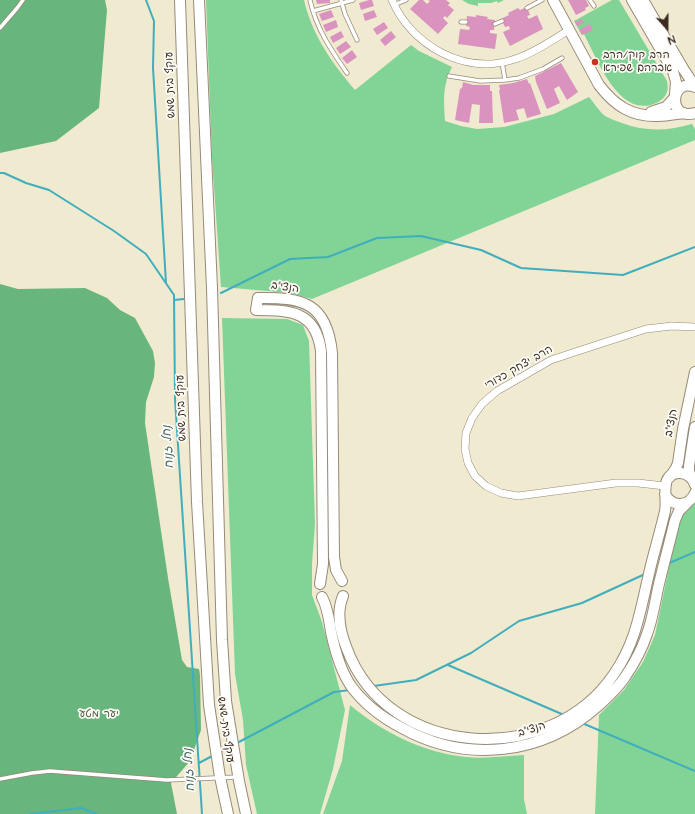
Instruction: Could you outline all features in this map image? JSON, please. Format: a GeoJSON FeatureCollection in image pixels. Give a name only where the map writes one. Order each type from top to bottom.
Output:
{"type":"FeatureCollection","features":[{"type":"Feature","properties":{"kind":"street","name":"עוקף בית שמש"},"geometry":{"type":"LineString","coordinates":[[180,0],[198,510],[209,705],[220,777],[228,814]]}},
{"type":"Feature","properties":{"kind":"street","name":"עוקף בית שמש"},"geometry":{"type":"LineString","coordinates":[[199,0],[212,288],[222,640],[226,701],[238,777],[246,814]]}},
{"type":"Feature","properties":{"kind":"street"},"geometry":{"type":"LineString","coordinates":[[552,0],[598,85],[608,97],[626,110],[638,113],[652,116],[691,115]]}},
{"type":"Feature","properties":{"kind":"street"},"geometry":{"type":"LineString","coordinates":[[632,0],[672,71],[676,82],[675,96],[677,107],[691,115]]}},
{"type":"Feature","properties":{"kind":"street"},"geometry":{"type":"LineString","coordinates":[[643,0],[695,86]]}},
{"type":"Feature","properties":{"kind":"street"},"geometry":{"type":"LineString","coordinates":[[393,2],[404,23],[426,44],[441,53],[456,59],[470,62],[483,64],[502,62],[524,56],[569,30]]}},
{"type":"Feature","properties":{"kind":"street"},"geometry":{"type":"LineString","coordinates":[[638,113],[655,112],[663,109],[671,103],[679,90],[684,86],[695,86]]}},
{"type":"Feature","properties":{"kind":"street","name":"הנצי\"ב"},"geometry":{"type":"LineString","coordinates":[[320,584],[323,564],[319,341],[313,326],[302,317],[286,312],[256,310],[258,298],[280,298],[300,302],[316,311],[327,327],[332,353],[334,557],[336,570],[342,581]]}},
{"type":"Feature","properties":{"kind":"street","name":"הרב יצחק כדורי"},"geometry":{"type":"LineString","coordinates":[[667,486],[638,483],[616,483],[518,496],[501,493],[486,486],[475,476],[468,463],[465,449],[466,434],[472,418],[482,404],[492,395],[551,360],[646,329],[672,326],[695,328]]}},
{"type":"Feature","properties":{"kind":"street","name":"הנצי\"ב"},"geometry":{"type":"LineString","coordinates":[[343,596],[339,606],[339,618],[342,635],[355,667],[366,684],[380,698],[394,711],[410,721],[427,728],[459,737],[497,739],[520,736],[542,730],[575,712],[599,693],[614,675],[626,655],[635,633],[665,512],[667,486],[678,463],[683,429],[695,372]]}},
{"type":"Feature","properties":{"kind":"street"},"geometry":{"type":"LineString","coordinates":[[694,482],[689,471],[689,466],[695,427]]}},
{"type":"Feature","properties":{"kind":"street"},"geometry":{"type":"LineString","coordinates":[[688,502],[676,504],[670,501],[667,486],[677,474],[682,473],[694,482]]}},
{"type":"Feature","properties":{"kind":"street","name":"הנצי\"ב"},"geometry":{"type":"LineString","coordinates":[[322,597],[326,606],[340,664],[351,686],[382,716],[409,732],[446,745],[478,750],[501,750],[525,746],[548,739],[590,714],[608,698],[624,678],[637,657],[647,634],[679,511],[695,494]]}},
{"type":"Feature","properties":{"kind":"street"},"geometry":{"type":"LineString","coordinates":[[329,577],[337,578],[342,581],[345,588],[343,596],[333,602],[327,601],[319,592],[320,584],[324,579],[329,577]]}},
{"type":"Feature","properties":{"kind":"lane"},"geometry":{"type":"LineString","coordinates":[[0,28],[23,0]]}},
{"type":"Feature","properties":{"kind":"lane"},"geometry":{"type":"LineString","coordinates":[[310,0],[313,11],[326,41],[347,73]]}},
{"type":"Feature","properties":{"kind":"lane"},"geometry":{"type":"LineString","coordinates":[[313,11],[353,0]]}},
{"type":"Feature","properties":{"kind":"lane"},"geometry":{"type":"LineString","coordinates":[[393,2],[406,0]]}},
{"type":"Feature","properties":{"kind":"lane"},"geometry":{"type":"LineString","coordinates":[[527,8],[542,0]]}},
{"type":"Feature","properties":{"kind":"lane"},"geometry":{"type":"LineString","coordinates":[[590,0],[594,6]]}},
{"type":"Feature","properties":{"kind":"lane"},"geometry":{"type":"LineString","coordinates":[[342,2],[345,14],[357,40]]}},
{"type":"Feature","properties":{"kind":"lane"},"geometry":{"type":"LineString","coordinates":[[495,24],[502,21]]}},
{"type":"Feature","properties":{"kind":"lane"},"geometry":{"type":"LineString","coordinates":[[461,22],[466,22]]}},
{"type":"Feature","properties":{"kind":"lane"},"geometry":{"type":"LineString","coordinates":[[449,76],[480,82],[518,78],[543,69],[562,58]]}},
{"type":"Feature","properties":{"kind":"lane"},"geometry":{"type":"LineString","coordinates":[[502,62],[505,80]]}},
{"type":"Feature","properties":{"kind":"lane"},"geometry":{"type":"LineString","coordinates":[[0,779],[32,772],[50,771],[167,780],[238,777]]}},
{"type":"Feature","properties":{"kind":"green space"},"geometry":{"type":"Polygon","coordinates":[[[0,0],[105,0],[107,10],[99,108],[56,141],[0,153],[0,0]]]}},
{"type":"Feature","properties":{"kind":"green space"},"geometry":{"type":"Polygon","coordinates":[[[206,0],[304,0],[312,25],[324,48],[338,69],[355,90],[411,45],[419,51],[452,67],[445,87],[445,121],[461,126],[477,129],[504,127],[554,114],[589,97],[605,116],[631,126],[657,130],[692,124],[695,129],[695,140],[312,299],[290,293],[221,287],[212,158],[206,0]]]}},
{"type":"Feature","properties":{"kind":"green space"},"geometry":{"type":"Polygon","coordinates":[[[462,0],[504,0],[498,3],[497,1],[491,3],[478,3],[478,6],[469,4],[462,0]]]}},
{"type":"Feature","properties":{"kind":"green space"},"geometry":{"type":"Polygon","coordinates":[[[612,0],[619,0],[667,81],[667,93],[658,102],[644,106],[632,103],[621,96],[603,72],[584,34],[582,35],[574,21],[612,0]]]}},
{"type":"Feature","properties":{"kind":"green space","name":"יער מטע"},"geometry":{"type":"Polygon","coordinates":[[[0,284],[18,289],[85,288],[107,298],[120,310],[135,318],[153,351],[155,363],[154,377],[146,402],[145,423],[182,660],[187,667],[199,669],[200,675],[201,730],[190,761],[171,783],[177,814],[0,814],[0,284]]]}},
{"type":"Feature","properties":{"kind":"green space"},"geometry":{"type":"Polygon","coordinates":[[[222,318],[287,319],[303,325],[309,341],[315,524],[312,564],[312,595],[322,622],[345,710],[333,769],[320,814],[257,814],[246,765],[243,720],[235,674],[222,318]]]}},
{"type":"Feature","properties":{"kind":"green space"},"geometry":{"type":"Polygon","coordinates":[[[695,503],[695,814],[595,814],[599,715],[624,690],[643,662],[655,635],[679,519],[686,510],[695,503]]]}},
{"type":"Feature","properties":{"kind":"green space"},"geometry":{"type":"Polygon","coordinates":[[[350,705],[362,715],[404,740],[435,751],[450,755],[473,758],[524,755],[524,799],[527,814],[323,814],[342,761],[350,705]]]}},
{"type":"Feature","properties":{"kind":"building"},"geometry":{"type":"Polygon","coordinates":[[[316,0],[330,0],[330,3],[317,4],[316,0]]]}},
{"type":"Feature","properties":{"kind":"building"},"geometry":{"type":"Polygon","coordinates":[[[372,0],[374,6],[361,10],[359,3],[372,0]]]}},
{"type":"Feature","properties":{"kind":"building"},"geometry":{"type":"Polygon","coordinates":[[[419,0],[423,0],[427,4],[430,1],[428,0],[446,0],[450,3],[448,5],[454,10],[447,18],[445,16],[443,18],[448,23],[438,34],[410,9],[419,0]]]}},
{"type":"Feature","properties":{"kind":"building"},"geometry":{"type":"Polygon","coordinates":[[[568,0],[586,0],[589,6],[585,8],[586,10],[576,15],[568,0]]]}},
{"type":"Feature","properties":{"kind":"building"},"geometry":{"type":"Polygon","coordinates":[[[527,7],[530,15],[527,16],[529,19],[537,15],[543,29],[510,46],[503,32],[510,29],[509,26],[505,27],[501,19],[509,15],[508,13],[518,8],[520,10],[527,7]]]}},
{"type":"Feature","properties":{"kind":"building"},"geometry":{"type":"Polygon","coordinates":[[[331,10],[334,17],[322,21],[319,14],[331,10]]]}},
{"type":"Feature","properties":{"kind":"building"},"geometry":{"type":"Polygon","coordinates":[[[374,10],[377,17],[365,21],[363,14],[374,10]]]}},
{"type":"Feature","properties":{"kind":"building"},"geometry":{"type":"Polygon","coordinates":[[[476,15],[495,20],[494,30],[490,30],[490,33],[497,34],[495,49],[458,44],[460,29],[469,30],[470,27],[466,26],[467,16],[476,17],[476,15]]]}},
{"type":"Feature","properties":{"kind":"building"},"geometry":{"type":"Polygon","coordinates":[[[582,19],[584,23],[577,26],[575,22],[582,19]]]}},
{"type":"Feature","properties":{"kind":"building"},"geometry":{"type":"Polygon","coordinates":[[[336,20],[338,27],[326,32],[323,25],[336,20]]]}},
{"type":"Feature","properties":{"kind":"building"},"geometry":{"type":"Polygon","coordinates":[[[384,22],[388,28],[377,35],[373,29],[384,22]]]}},
{"type":"Feature","properties":{"kind":"building"},"geometry":{"type":"Polygon","coordinates":[[[590,24],[593,30],[582,35],[579,30],[590,24]]]}},
{"type":"Feature","properties":{"kind":"building"},"geometry":{"type":"Polygon","coordinates":[[[341,31],[344,37],[333,43],[330,37],[341,31]]]}},
{"type":"Feature","properties":{"kind":"building"},"geometry":{"type":"Polygon","coordinates":[[[391,31],[396,37],[385,46],[380,40],[391,31]]]}},
{"type":"Feature","properties":{"kind":"building"},"geometry":{"type":"Polygon","coordinates":[[[346,41],[351,47],[340,54],[336,48],[346,41]]]}},
{"type":"Feature","properties":{"kind":"building"},"geometry":{"type":"Polygon","coordinates":[[[352,50],[357,57],[347,64],[342,58],[352,50]]]}},
{"type":"Feature","properties":{"kind":"building"},"geometry":{"type":"Polygon","coordinates":[[[561,63],[578,92],[567,100],[559,86],[554,89],[560,103],[547,109],[535,76],[561,63]]]}},
{"type":"Feature","properties":{"kind":"building"},"geometry":{"type":"Polygon","coordinates":[[[527,79],[529,84],[530,83],[541,114],[527,118],[524,108],[516,110],[519,120],[504,123],[499,85],[527,79]]]}},
{"type":"Feature","properties":{"kind":"building"},"geometry":{"type":"Polygon","coordinates":[[[463,82],[473,85],[490,85],[490,91],[492,91],[493,123],[479,123],[480,105],[472,104],[469,123],[455,120],[460,89],[462,88],[463,82]]]}},
{"type":"Feature","properties":{"kind":"waterway"},"geometry":{"type":"LineString","coordinates":[[146,0],[154,21],[153,68],[166,283]]}},
{"type":"Feature","properties":{"kind":"waterway","name":"נחל זנוח"},"geometry":{"type":"LineString","coordinates":[[0,173],[4,173],[26,183],[49,190],[114,231],[146,254],[174,295],[175,399],[202,814]]}},
{"type":"Feature","properties":{"kind":"waterway"},"geometry":{"type":"LineString","coordinates":[[221,293],[290,259],[328,257],[377,238],[421,236],[481,250],[521,268],[623,275],[695,247]]}},
{"type":"Feature","properties":{"kind":"waterway"},"geometry":{"type":"LineString","coordinates":[[174,300],[184,299]]}},
{"type":"Feature","properties":{"kind":"waterway"},"geometry":{"type":"LineString","coordinates":[[667,564],[695,552]]}},
{"type":"Feature","properties":{"kind":"waterway"},"geometry":{"type":"LineString","coordinates":[[374,686],[416,680],[471,653],[519,621],[582,603],[645,574]]}},
{"type":"Feature","properties":{"kind":"waterway"},"geometry":{"type":"LineString","coordinates":[[448,665],[564,715]]}},
{"type":"Feature","properties":{"kind":"waterway"},"geometry":{"type":"LineString","coordinates":[[237,743],[334,692],[350,690]]}},
{"type":"Feature","properties":{"kind":"waterway"},"geometry":{"type":"LineString","coordinates":[[582,723],[695,771]]}},
{"type":"Feature","properties":{"kind":"waterway"},"geometry":{"type":"LineString","coordinates":[[219,752],[230,747]]}},
{"type":"Feature","properties":{"kind":"waterway"},"geometry":{"type":"LineString","coordinates":[[199,763],[214,755]]}},
{"type":"Feature","properties":{"kind":"waterway"},"geometry":{"type":"LineString","coordinates":[[30,814],[81,808],[96,814]]}},
{"type":"Feature","properties":{"kind":"place","name":"הרב קוק/הרב אברהם שפירא"},"geometry":{"type":"Point","coordinates":[595,62]}}]}
